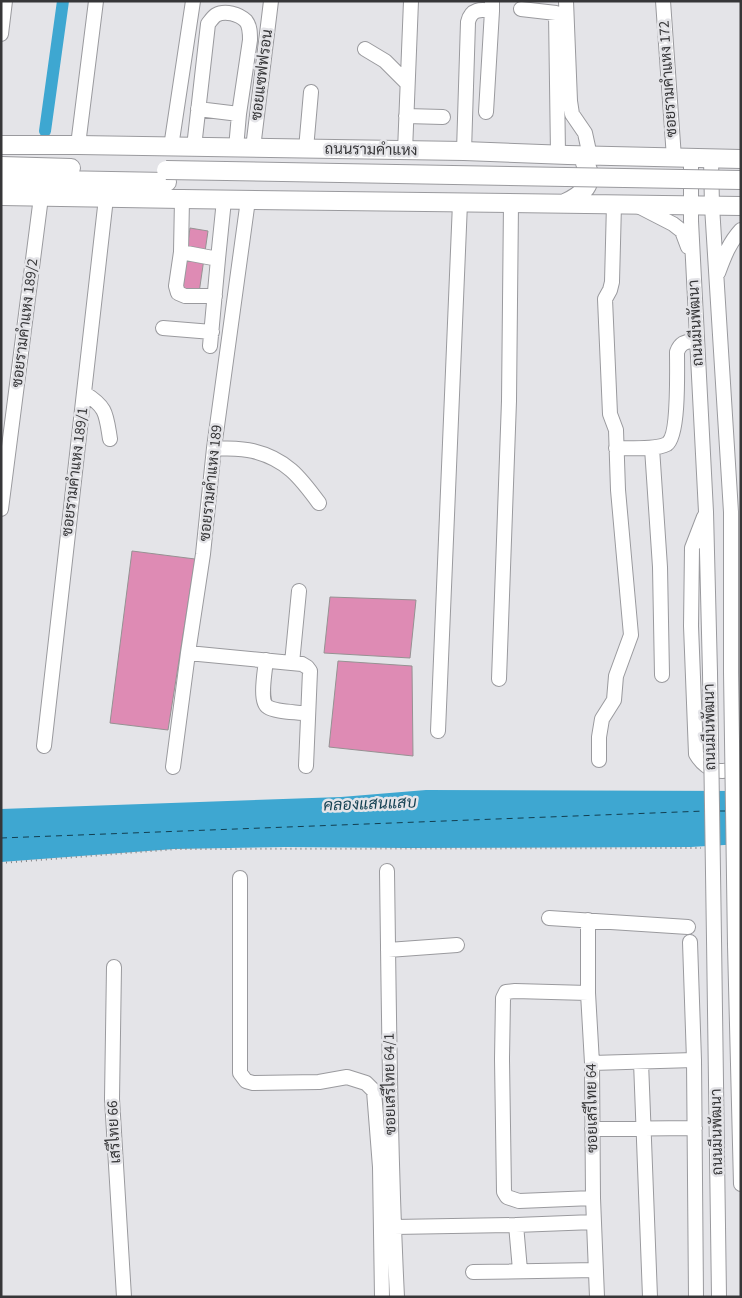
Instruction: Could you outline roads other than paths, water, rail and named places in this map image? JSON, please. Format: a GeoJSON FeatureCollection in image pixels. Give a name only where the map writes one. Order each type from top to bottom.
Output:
{"type":"FeatureCollection","features":[{"type":"Feature","properties":{"kind":"main road","name":"ถนนรามคำแหง"},"geometry":{"type":"LineString","coordinates":[[1,145],[306,148],[741,159]]}},
{"type":"Feature","properties":{"kind":"main road"},"geometry":{"type":"LineString","coordinates":[[563,155],[582,159],[587,166],[588,176],[587,186],[583,192],[577,198],[565,203]]}},
{"type":"Feature","properties":{"kind":"main road","name":"ถนนรามคำแหง"},"geometry":{"type":"LineString","coordinates":[[1,166],[166,176],[741,191]]}},
{"type":"Feature","properties":{"kind":"main road","name":"ถนนรามคำแหง"},"geometry":{"type":"LineString","coordinates":[[1,178],[166,176],[741,180]]}},
{"type":"Feature","properties":{"kind":"main road"},"geometry":{"type":"LineString","coordinates":[[1,196],[741,206]]}},
{"type":"Feature","properties":{"kind":"street"},"geometry":{"type":"LineString","coordinates":[[1,34],[5,1]]}},
{"type":"Feature","properties":{"kind":"street"},"geometry":{"type":"LineString","coordinates":[[78,145],[96,1]]}},
{"type":"Feature","properties":{"kind":"street"},"geometry":{"type":"LineString","coordinates":[[171,147],[193,1]]}},
{"type":"Feature","properties":{"kind":"street","name":"ซอยแซฟฟรอน"},"geometry":{"type":"LineString","coordinates":[[245,148],[271,1]]}},
{"type":"Feature","properties":{"kind":"street"},"geometry":{"type":"LineString","coordinates":[[405,151],[411,1]]}},
{"type":"Feature","properties":{"kind":"street"},"geometry":{"type":"LineString","coordinates":[[566,1],[572,114],[585,133],[590,156]]}},
{"type":"Feature","properties":{"kind":"street","name":"ซอยรามคำแหง 172"},"geometry":{"type":"LineString","coordinates":[[663,1],[674,158]]}},
{"type":"Feature","properties":{"kind":"street"},"geometry":{"type":"LineString","coordinates":[[464,151],[468,22],[469,17],[476,10],[492,6],[486,112]]}},
{"type":"Feature","properties":{"kind":"street"},"geometry":{"type":"LineString","coordinates":[[521,9],[556,7],[563,155]]}},
{"type":"Feature","properties":{"kind":"street"},"geometry":{"type":"LineString","coordinates":[[194,148],[208,24],[214,16],[220,13],[235,13],[246,21],[250,30],[240,114],[245,148]]}},
{"type":"Feature","properties":{"kind":"street"},"geometry":{"type":"LineString","coordinates":[[366,49],[385,61],[407,83]]}},
{"type":"Feature","properties":{"kind":"street"},"geometry":{"type":"LineString","coordinates":[[306,148],[311,92]]}},
{"type":"Feature","properties":{"kind":"street"},"geometry":{"type":"LineString","coordinates":[[198,109],[240,114]]}},
{"type":"Feature","properties":{"kind":"street"},"geometry":{"type":"LineString","coordinates":[[406,116],[443,118]]}},
{"type":"Feature","properties":{"kind":"street","name":"ถนนมีนพัฒนา"},"geometry":{"type":"LineString","coordinates":[[692,158],[691,205],[706,512],[710,673],[719,1297]]}},
{"type":"Feature","properties":{"kind":"street","name":"ถนนมีนพัฒนา"},"geometry":{"type":"LineString","coordinates":[[711,159],[716,277],[731,512],[734,945],[741,1184]]}},
{"type":"Feature","properties":{"kind":"street","name":"ซอยรามคำแหง 189/2"},"geometry":{"type":"LineString","coordinates":[[1,509],[41,196]]}},
{"type":"Feature","properties":{"kind":"street","name":"ซอยรามคำแหง 189/1"},"geometry":{"type":"LineString","coordinates":[[44,746],[106,198]]}},
{"type":"Feature","properties":{"kind":"street"},"geometry":{"type":"LineString","coordinates":[[182,199],[181,252],[176,286],[178,292],[185,296],[215,296]]}},
{"type":"Feature","properties":{"kind":"street"},"geometry":{"type":"LineString","coordinates":[[210,346],[224,200]]}},
{"type":"Feature","properties":{"kind":"street","name":"ซอยรามคำแหง 189"},"geometry":{"type":"LineString","coordinates":[[173,767],[203,554],[214,448],[248,200]]}},
{"type":"Feature","properties":{"kind":"street"},"geometry":{"type":"LineString","coordinates":[[438,731],[460,202]]}},
{"type":"Feature","properties":{"kind":"street"},"geometry":{"type":"LineString","coordinates":[[500,678],[509,401],[511,203]]}},
{"type":"Feature","properties":{"kind":"street"},"geometry":{"type":"LineString","coordinates":[[599,760],[599,737],[602,719],[614,700],[616,676],[631,635],[618,490],[616,430],[610,414],[605,299],[612,282],[614,204]]}},
{"type":"Feature","properties":{"kind":"street"},"geometry":{"type":"LineString","coordinates":[[635,205],[673,224],[682,231],[693,262]]}},
{"type":"Feature","properties":{"kind":"street"},"geometry":{"type":"LineString","coordinates":[[716,277],[726,252],[741,230]]}},
{"type":"Feature","properties":{"kind":"street"},"geometry":{"type":"LineString","coordinates":[[181,252],[218,259]]}},
{"type":"Feature","properties":{"kind":"street"},"geometry":{"type":"LineString","coordinates":[[163,328],[212,332]]}},
{"type":"Feature","properties":{"kind":"street"},"geometry":{"type":"LineString","coordinates":[[616,448],[652,448],[667,444],[676,423],[677,352],[684,342],[698,340]]}},
{"type":"Feature","properties":{"kind":"street"},"geometry":{"type":"LineString","coordinates":[[84,393],[97,401],[104,410],[110,439]]}},
{"type":"Feature","properties":{"kind":"street"},"geometry":{"type":"LineString","coordinates":[[214,448],[252,451],[275,459],[293,470],[319,503]]}},
{"type":"Feature","properties":{"kind":"street"},"geometry":{"type":"LineString","coordinates":[[652,448],[660,567],[662,675]]}},
{"type":"Feature","properties":{"kind":"street"},"geometry":{"type":"LineString","coordinates":[[706,512],[692,548],[691,626],[696,754],[701,761],[716,771],[725,771],[741,764]]}},
{"type":"Feature","properties":{"kind":"street"},"geometry":{"type":"LineString","coordinates":[[731,512],[741,531]]}},
{"type":"Feature","properties":{"kind":"street"},"geometry":{"type":"LineString","coordinates":[[292,663],[299,591]]}},
{"type":"Feature","properties":{"kind":"street"},"geometry":{"type":"LineString","coordinates":[[188,653],[302,664],[307,667],[310,671],[306,766]]}},
{"type":"Feature","properties":{"kind":"street"},"geometry":{"type":"LineString","coordinates":[[266,660],[263,697],[267,707],[308,714]]}},
{"type":"Feature","properties":{"kind":"street","name":"ซอยเสรีไทย 64/1"},"geometry":{"type":"LineString","coordinates":[[387,871],[389,1052],[397,1297]]}},
{"type":"Feature","properties":{"kind":"street"},"geometry":{"type":"LineString","coordinates":[[240,878],[240,1073],[246,1081],[253,1083],[319,1082],[346,1077],[366,1083],[374,1091],[380,1166],[382,1297]]}},
{"type":"Feature","properties":{"kind":"street"},"geometry":{"type":"LineString","coordinates":[[549,918],[688,927]]}},
{"type":"Feature","properties":{"kind":"street","name":"ซอยเสรีไทย 64"},"geometry":{"type":"LineString","coordinates":[[588,920],[588,994],[592,1063],[593,1198],[597,1297]]}},
{"type":"Feature","properties":{"kind":"street"},"geometry":{"type":"LineString","coordinates":[[690,942],[694,1060],[696,1297]]}},
{"type":"Feature","properties":{"kind":"street"},"geometry":{"type":"LineString","coordinates":[[388,950],[457,945]]}},
{"type":"Feature","properties":{"kind":"street","name":"เสรีไทย 66"},"geometry":{"type":"LineString","coordinates":[[114,967],[112,1099],[124,1297]]}},
{"type":"Feature","properties":{"kind":"street"},"geometry":{"type":"LineString","coordinates":[[588,994],[514,991],[506,992],[503,998],[504,1192],[507,1197],[519,1201],[593,1198]]}},
{"type":"Feature","properties":{"kind":"street"},"geometry":{"type":"LineString","coordinates":[[592,1063],[694,1060]]}},
{"type":"Feature","properties":{"kind":"street"},"geometry":{"type":"LineString","coordinates":[[641,1062],[650,1297]]}},
{"type":"Feature","properties":{"kind":"street"},"geometry":{"type":"LineString","coordinates":[[592,1130],[695,1128]]}},
{"type":"Feature","properties":{"kind":"street"},"geometry":{"type":"LineString","coordinates":[[394,1227],[516,1226],[594,1222]]}},
{"type":"Feature","properties":{"kind":"street"},"geometry":{"type":"LineString","coordinates":[[516,1226],[520,1270]]}},
{"type":"Feature","properties":{"kind":"street"},"geometry":{"type":"LineString","coordinates":[[473,1272],[596,1270]]}},
{"type":"Feature","properties":{"kind":"water","name":"คลองแสนแสบ"},"geometry":{"type":"Polygon","coordinates":[[[426,790],[741,791],[741,844],[691,847],[286,847],[174,849],[1,862],[1,809],[341,797],[426,790]]]}},
{"type":"Feature","properties":{"kind":"waterway"},"geometry":{"type":"LineString","coordinates":[[45,131],[63,1]]}}]}
